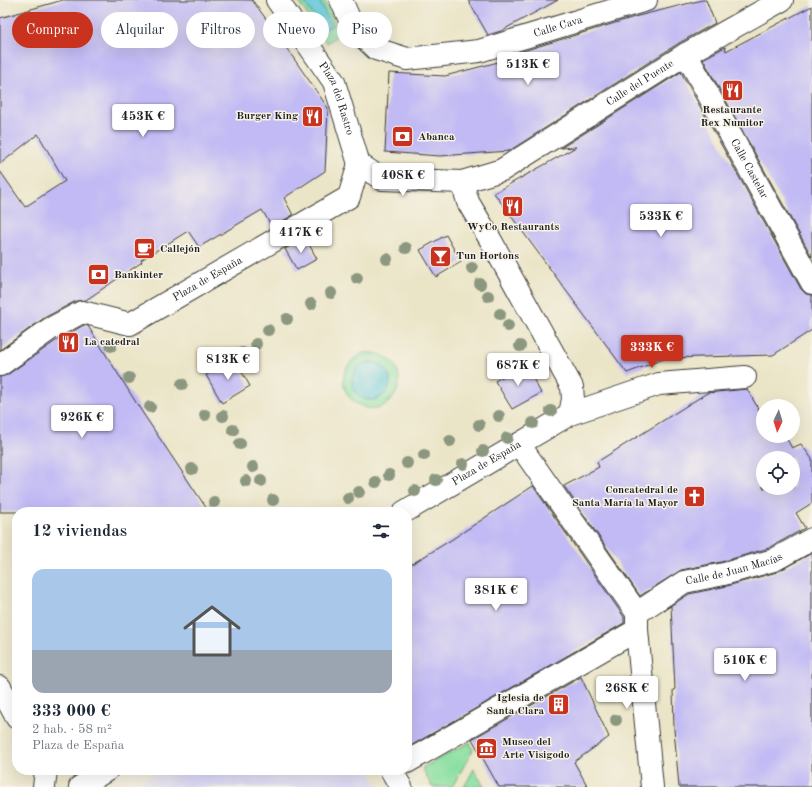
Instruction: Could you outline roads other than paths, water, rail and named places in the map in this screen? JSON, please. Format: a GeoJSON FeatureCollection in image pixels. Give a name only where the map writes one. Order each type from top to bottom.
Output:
{"type":"FeatureCollection","features":[{"type":"Feature","properties":{"kind":"street","name":"Plaza del Rastro"},"geometry":{"type":"LineString","coordinates":[[277,0],[334,82],[357,171]]}},
{"type":"Feature","properties":{"kind":"street","name":"Calle Cava"},"geometry":{"type":"LineString","coordinates":[[341,0],[353,27],[376,49],[406,59],[479,51],[646,0]]}},
{"type":"Feature","properties":{"kind":"street","name":"Calle del Puente"},"geometry":{"type":"LineString","coordinates":[[462,182],[502,170],[686,54],[782,0]]}},
{"type":"Feature","properties":{"kind":"street","name":"Calle Castelar"},"geometry":{"type":"LineString","coordinates":[[686,54],[812,283]]}},
{"type":"Feature","properties":{"kind":"street"},"geometry":{"type":"LineString","coordinates":[[357,171],[382,179],[462,182],[468,202],[572,387],[573,399],[570,414]]}},
{"type":"Feature","properties":{"kind":"street","name":"Plaza de España"},"geometry":{"type":"LineString","coordinates":[[0,365],[50,329],[82,312],[130,324],[349,197],[357,171]]}},
{"type":"Feature","properties":{"kind":"street","name":"Plaza de España"},"geometry":{"type":"LineString","coordinates":[[412,507],[570,414],[659,384],[745,377]]}},
{"type":"Feature","properties":{"kind":"street"},"geometry":{"type":"LineString","coordinates":[[519,444],[637,622],[652,787]]}},
{"type":"Feature","properties":{"kind":"street","name":"Calle de Juan Macías"},"geometry":{"type":"LineString","coordinates":[[412,759],[637,622],[684,582],[724,574],[774,560],[812,539]]}},
{"type":"Feature","properties":{"kind":"street"},"geometry":{"type":"LineString","coordinates":[[0,687],[12,709]]}},
{"type":"Feature","properties":{"kind":"street"},"geometry":{"type":"LineString","coordinates":[[44,787],[45,775]]}},
{"type":"Feature","properties":{"kind":"street"},"geometry":{"type":"LineString","coordinates":[[80,787],[99,775]]}},
{"type":"Feature","properties":{"kind":"street"},"geometry":{"type":"LineString","coordinates":[[395,775],[401,787]]}},
{"type":"Feature","properties":{"kind":"water"},"geometry":{"type":"Polygon","coordinates":[[[303,0],[319,0],[325,12],[311,12],[303,0]]]}},
{"type":"Feature","properties":{"kind":"water"},"geometry":{"type":"Polygon","coordinates":[[[329,20],[332,26],[329,27],[329,20]]]}},
{"type":"Feature","properties":{"kind":"water"},"geometry":{"type":"Polygon","coordinates":[[[371,362],[384,368],[390,381],[384,394],[371,400],[358,394],[352,381],[358,368],[371,362]]]}},
{"type":"Feature","properties":{"kind":"place","name":"Restaurante Rex Numitor"},"geometry":{"type":"Point","coordinates":[732,90]}},
{"type":"Feature","properties":{"kind":"place","name":"Burger King"},"geometry":{"type":"Point","coordinates":[313,116]}},
{"type":"Feature","properties":{"kind":"place","name":"Abanca"},"geometry":{"type":"Point","coordinates":[402,137]}},
{"type":"Feature","properties":{"kind":"place","name":"WyCo Restaurants"},"geometry":{"type":"Point","coordinates":[513,207]}},
{"type":"Feature","properties":{"kind":"place","name":"Callejón"},"geometry":{"type":"Point","coordinates":[145,249]}},
{"type":"Feature","properties":{"kind":"place","name":"Tun Hortons"},"geometry":{"type":"Point","coordinates":[441,256]}},
{"type":"Feature","properties":{"kind":"place","name":"Bankinter"},"geometry":{"type":"Point","coordinates":[98,275]}},
{"type":"Feature","properties":{"kind":"place","name":"La catedral"},"geometry":{"type":"Point","coordinates":[68,342]}},
{"type":"Feature","properties":{"kind":"place","name":"Concatedral de Santa María la Mayor"},"geometry":{"type":"Point","coordinates":[694,496]}},
{"type":"Feature","properties":{"kind":"place","name":"Iglesia de Santa Clara"},"geometry":{"type":"Point","coordinates":[559,704]}},
{"type":"Feature","properties":{"kind":"place","name":"Museo del Arte Visigodo"},"geometry":{"type":"Point","coordinates":[487,748]}}]}
